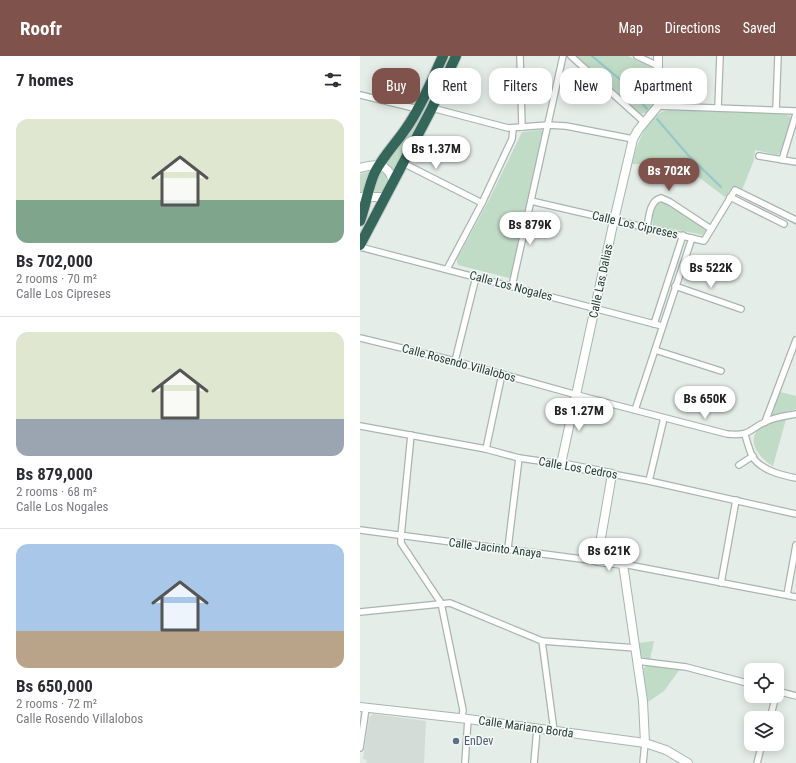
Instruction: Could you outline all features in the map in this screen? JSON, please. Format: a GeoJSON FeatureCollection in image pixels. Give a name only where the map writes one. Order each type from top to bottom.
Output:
{"type":"FeatureCollection","features":[{"type":"Feature","properties":{"kind":"highway"},"geometry":{"type":"LineString","coordinates":[[360,221],[363,197],[370,186],[379,165],[418,110],[444,56]]}},
{"type":"Feature","properties":{"kind":"highway"},"geometry":{"type":"LineString","coordinates":[[360,246],[432,108],[456,56]]}},
{"type":"Feature","properties":{"kind":"street"},"geometry":{"type":"LineString","coordinates":[[520,56],[522,127]]}},
{"type":"Feature","properties":{"kind":"street"},"geometry":{"type":"LineString","coordinates":[[512,286],[563,56]]}},
{"type":"Feature","properties":{"kind":"street"},"geometry":{"type":"LineString","coordinates":[[570,56],[644,122]]}},
{"type":"Feature","properties":{"kind":"street"},"geometry":{"type":"LineString","coordinates":[[637,56],[658,66]]}},
{"type":"Feature","properties":{"kind":"street"},"geometry":{"type":"LineString","coordinates":[[658,56],[658,106],[796,111]]}},
{"type":"Feature","properties":{"kind":"street"},"geometry":{"type":"LineString","coordinates":[[718,108],[720,56]]}},
{"type":"Feature","properties":{"kind":"street"},"geometry":{"type":"LineString","coordinates":[[776,110],[778,56]]}},
{"type":"Feature","properties":{"kind":"street"},"geometry":{"type":"LineString","coordinates":[[360,95],[418,110]]}},
{"type":"Feature","properties":{"kind":"street","name":"Calle Las Dalias"},"geometry":{"type":"LineString","coordinates":[[561,464],[633,139],[644,122],[658,106]]}},
{"type":"Feature","properties":{"kind":"street"},"geometry":{"type":"LineString","coordinates":[[432,108],[513,129],[522,127],[566,126],[633,139]]}},
{"type":"Feature","properties":{"kind":"street"},"geometry":{"type":"LineString","coordinates":[[782,160],[796,114]]}},
{"type":"Feature","properties":{"kind":"street"},"geometry":{"type":"LineString","coordinates":[[447,269],[482,203],[512,139],[513,129]]}},
{"type":"Feature","properties":{"kind":"street"},"geometry":{"type":"LineString","coordinates":[[759,156],[796,162]]}},
{"type":"Feature","properties":{"kind":"street"},"geometry":{"type":"LineString","coordinates":[[403,163],[482,203]]}},
{"type":"Feature","properties":{"kind":"street"},"geometry":{"type":"LineString","coordinates":[[360,168],[373,164],[379,165],[389,171],[393,181]]}},
{"type":"Feature","properties":{"kind":"street"},"geometry":{"type":"LineString","coordinates":[[647,227],[652,204],[661,198],[670,202],[711,228],[735,190],[796,220]]}},
{"type":"Feature","properties":{"kind":"street"},"geometry":{"type":"LineString","coordinates":[[363,197],[385,197]]}},
{"type":"Feature","properties":{"kind":"street"},"geometry":{"type":"LineString","coordinates":[[730,197],[784,224]]}},
{"type":"Feature","properties":{"kind":"street","name":"Calle Los Cipreses"},"geometry":{"type":"LineString","coordinates":[[531,202],[704,240],[711,228]]}},
{"type":"Feature","properties":{"kind":"street"},"geometry":{"type":"LineString","coordinates":[[654,324],[683,235]]}},
{"type":"Feature","properties":{"kind":"street"},"geometry":{"type":"LineString","coordinates":[[634,410],[692,238]]}},
{"type":"Feature","properties":{"kind":"street","name":"Calle Los Nogales"},"geometry":{"type":"LineString","coordinates":[[360,246],[662,326]]}},
{"type":"Feature","properties":{"kind":"street"},"geometry":{"type":"LineString","coordinates":[[455,361],[476,277]]}},
{"type":"Feature","properties":{"kind":"street"},"geometry":{"type":"LineString","coordinates":[[675,286],[741,309]]}},
{"type":"Feature","properties":{"kind":"street","name":"Calle Rosendo Villalobos"},"geometry":{"type":"LineString","coordinates":[[360,338],[455,361],[577,395],[727,434],[745,435]]}},
{"type":"Feature","properties":{"kind":"street"},"geometry":{"type":"LineString","coordinates":[[764,422],[796,340]]}},
{"type":"Feature","properties":{"kind":"street"},"geometry":{"type":"LineString","coordinates":[[655,350],[721,371]]}},
{"type":"Feature","properties":{"kind":"street"},"geometry":{"type":"LineString","coordinates":[[486,449],[502,374]]}},
{"type":"Feature","properties":{"kind":"street"},"geometry":{"type":"LineString","coordinates":[[796,414],[764,422],[745,435],[752,456],[760,464],[770,470],[796,478]]}},
{"type":"Feature","properties":{"kind":"street"},"geometry":{"type":"LineString","coordinates":[[649,481],[664,418]]}},
{"type":"Feature","properties":{"kind":"street","name":"Calle Los Cedros"},"geometry":{"type":"LineString","coordinates":[[360,426],[486,449],[519,458],[561,464],[649,481],[796,514]]}},
{"type":"Feature","properties":{"kind":"street"},"geometry":{"type":"LineString","coordinates":[[411,435],[401,536],[402,543],[441,602],[465,719],[465,763]]}},
{"type":"Feature","properties":{"kind":"street"},"geometry":{"type":"LineString","coordinates":[[739,465],[752,456]]}},
{"type":"Feature","properties":{"kind":"street"},"geometry":{"type":"LineString","coordinates":[[508,548],[519,458]]}},
{"type":"Feature","properties":{"kind":"street"},"geometry":{"type":"LineString","coordinates":[[597,561],[612,474]]}},
{"type":"Feature","properties":{"kind":"street"},"geometry":{"type":"LineString","coordinates":[[721,583],[736,500]]}},
{"type":"Feature","properties":{"kind":"street","name":"Calle Jacinto Anaya"},"geometry":{"type":"LineString","coordinates":[[360,530],[623,564],[796,597]]}},
{"type":"Feature","properties":{"kind":"street"},"geometry":{"type":"LineString","coordinates":[[787,595],[796,545]]}},
{"type":"Feature","properties":{"kind":"street"},"geometry":{"type":"LineString","coordinates":[[623,564],[643,701],[645,743],[643,763]]}},
{"type":"Feature","properties":{"kind":"street"},"geometry":{"type":"LineString","coordinates":[[360,612],[450,602],[542,641],[636,648]]}},
{"type":"Feature","properties":{"kind":"street"},"geometry":{"type":"LineString","coordinates":[[542,641],[554,731]]}},
{"type":"Feature","properties":{"kind":"street"},"geometry":{"type":"LineString","coordinates":[[637,661],[686,667],[744,682]]}},
{"type":"Feature","properties":{"kind":"street"},"geometry":{"type":"LineString","coordinates":[[784,693],[796,696]]}},
{"type":"Feature","properties":{"kind":"street"},"geometry":{"type":"LineString","coordinates":[[360,748],[363,707]]}},
{"type":"Feature","properties":{"kind":"street","name":"Calle Mariano Borda"},"geometry":{"type":"LineString","coordinates":[[363,707],[645,743],[666,750],[688,763]]}},
{"type":"Feature","properties":{"kind":"street"},"geometry":{"type":"LineString","coordinates":[[534,763],[537,729]]}},
{"type":"Feature","properties":{"kind":"street"},"geometry":{"type":"LineString","coordinates":[[757,763],[760,751]]}},
{"type":"Feature","properties":{"kind":"shaded area"},"geometry":{"type":"Polygon","coordinates":[[[373,714],[426,721],[424,763],[366,763],[367,760],[363,759],[369,718],[373,714]]]}},
{"type":"Feature","properties":{"kind":"green space"},"geometry":{"type":"Polygon","coordinates":[[[448,56],[452,56],[446,68],[441,68],[448,56]]]}},
{"type":"Feature","properties":{"kind":"green space"},"geometry":{"type":"Polygon","coordinates":[[[576,56],[628,56],[652,68],[620,68],[620,96],[612,89],[612,68],[589,68],[576,56]]]}},
{"type":"Feature","properties":{"kind":"green space"},"geometry":{"type":"Polygon","coordinates":[[[428,90],[428,104],[393,172],[385,164],[428,90]]]}},
{"type":"Feature","properties":{"kind":"green space"},"geometry":{"type":"Polygon","coordinates":[[[629,104],[655,104],[648,112],[639,113],[629,104]]]}},
{"type":"Feature","properties":{"kind":"green space"},"geometry":{"type":"Polygon","coordinates":[[[671,110],[785,114],[790,116],[792,122],[781,152],[777,155],[755,150],[754,160],[742,190],[733,186],[725,197],[689,170],[679,166],[632,164],[644,130],[656,116],[671,110]]]}},
{"type":"Feature","properties":{"kind":"green space"},"geometry":{"type":"Polygon","coordinates":[[[541,130],[544,133],[512,276],[509,278],[458,265],[457,259],[490,198],[522,132],[541,130]]]}},
{"type":"Feature","properties":{"kind":"green space"},"geometry":{"type":"Polygon","coordinates":[[[372,171],[364,192],[360,192],[360,174],[372,171]]]}},
{"type":"Feature","properties":{"kind":"green space"},"geometry":{"type":"Polygon","coordinates":[[[381,172],[386,175],[387,181],[382,191],[376,193],[374,189],[379,173],[381,172]]]}},
{"type":"Feature","properties":{"kind":"green space"},"geometry":{"type":"Polygon","coordinates":[[[659,201],[663,201],[707,228],[703,235],[653,225],[654,213],[659,201]]]}},
{"type":"Feature","properties":{"kind":"green space"},"geometry":{"type":"Polygon","coordinates":[[[780,392],[796,396],[796,409],[772,415],[772,411],[780,392]]]}},
{"type":"Feature","properties":{"kind":"green space"},"geometry":{"type":"Polygon","coordinates":[[[786,419],[773,466],[760,456],[755,446],[754,436],[762,426],[786,419]]]}},
{"type":"Feature","properties":{"kind":"green space"},"geometry":{"type":"Polygon","coordinates":[[[654,641],[650,659],[641,657],[638,643],[654,641]]]}},
{"type":"Feature","properties":{"kind":"green space"},"geometry":{"type":"Polygon","coordinates":[[[649,665],[680,669],[664,691],[648,702],[643,669],[649,665]]]}},
{"type":"Feature","properties":{"kind":"waterway"},"geometry":{"type":"LineString","coordinates":[[592,56],[623,82],[647,109]]}},
{"type":"Feature","properties":{"kind":"waterway"},"geometry":{"type":"LineString","coordinates":[[657,119],[688,155],[721,187]]}},
{"type":"Feature","properties":{"kind":"waterway"},"geometry":{"type":"LineString","coordinates":[[787,219],[796,224]]}},
{"type":"Feature","properties":{"kind":"place","name":"EnDev"},"geometry":{"type":"Point","coordinates":[456,741]}}]}
